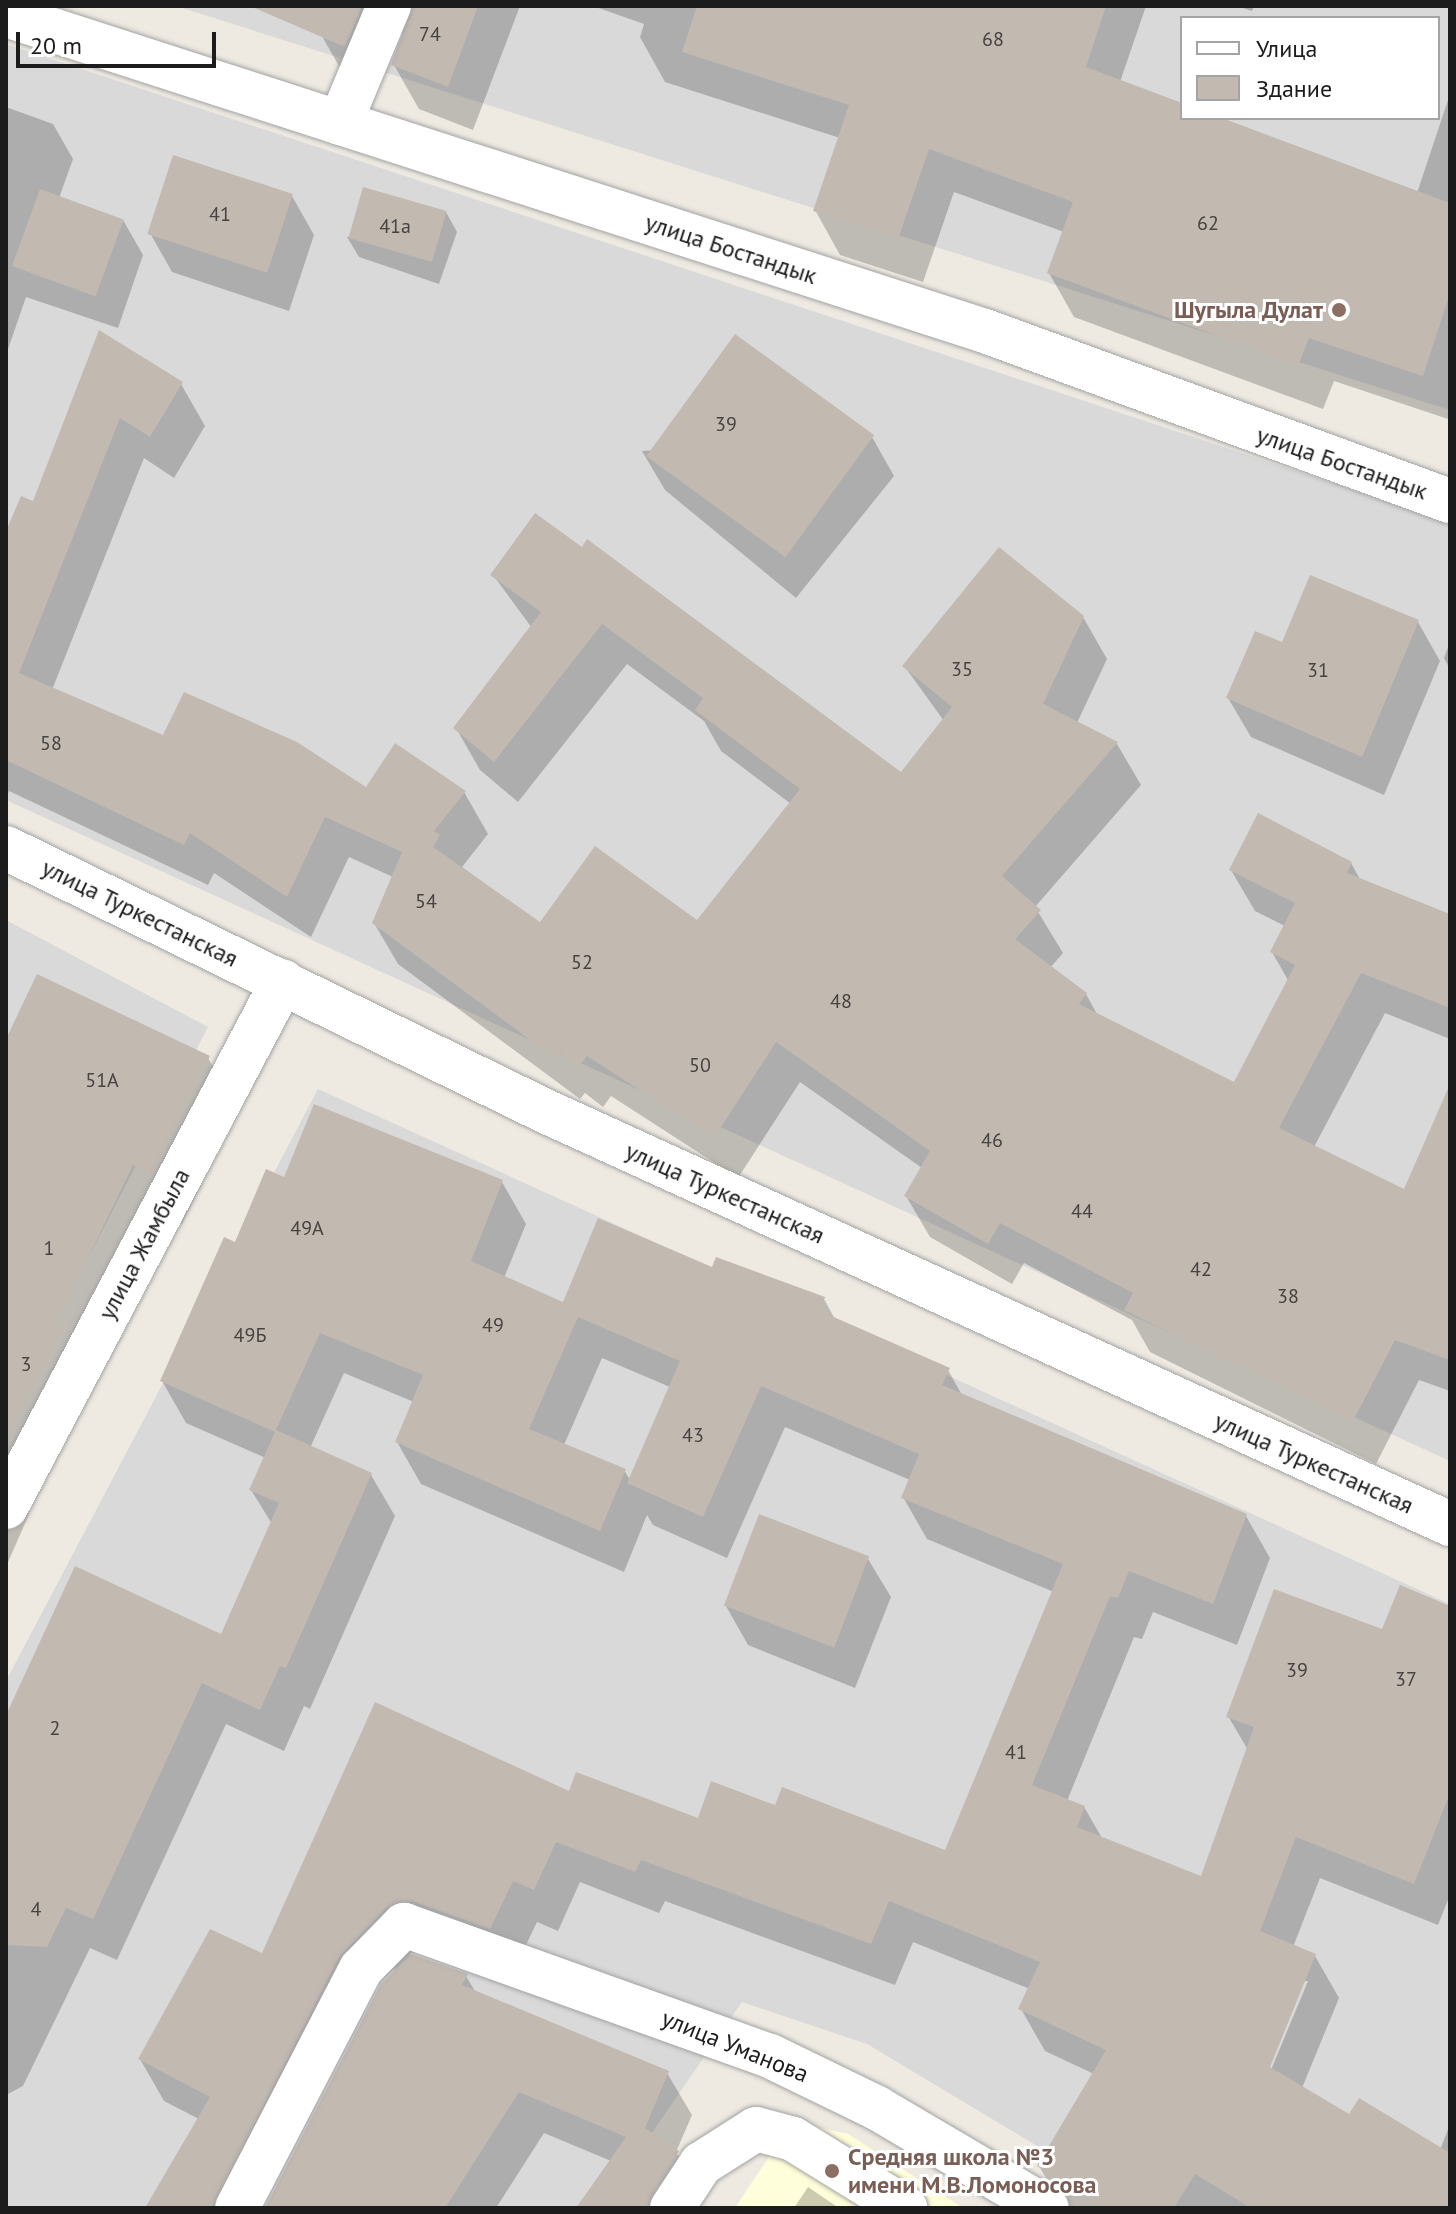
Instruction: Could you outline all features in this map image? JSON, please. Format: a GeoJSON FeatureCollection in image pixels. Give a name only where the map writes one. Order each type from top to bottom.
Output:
{"type":"FeatureCollection","features":[{"type":"Feature","properties":{"kind":"street"},"geometry":{"type":"LineString","coordinates":[[340,123],[389,6]]}},
{"type":"Feature","properties":{"kind":"street","name":"улица Бостандык"},"geometry":{"type":"LineString","coordinates":[[6,15],[985,331],[1450,501]]}},
{"type":"Feature","properties":{"kind":"street","name":"улица Туркестанская"},"geometry":{"type":"LineString","coordinates":[[6,848],[545,1111],[1450,1524]]}},
{"type":"Feature","properties":{"kind":"street","name":"улица Жамбыла"},"geometry":{"type":"LineString","coordinates":[[6,1507],[283,981]]}},
{"type":"Feature","properties":{"kind":"street","name":"улица Уманова"},"geometry":{"type":"LineString","coordinates":[[237,2208],[361,1969],[404,1925],[770,2056],[877,2108],[1047,2208]]}},
{"type":"Feature","properties":{"kind":"street"},"geometry":{"type":"LineString","coordinates":[[672,2208],[701,2164],[756,2129],[793,2139],[905,2208]]}},
{"type":"Feature","properties":{"kind":"shaded area"},"geometry":{"type":"Polygon","coordinates":[[[176,6],[1450,6],[1450,410],[176,6]]]}},
{"type":"Feature","properties":{"kind":"shaded area"},"geometry":{"type":"Polygon","coordinates":[[[6,44],[1450,522],[1450,1461],[6,800],[6,44]]]}},
{"type":"Feature","properties":{"kind":"shaded area"},"geometry":{"type":"Polygon","coordinates":[[[6,920],[208,1027],[6,1416],[6,920]]]}},
{"type":"Feature","properties":{"kind":"shaded area"},"geometry":{"type":"Polygon","coordinates":[[[318,1089],[1450,1604],[1450,2208],[1141,2208],[867,2044],[742,2002],[600,2208],[6,2208],[6,1681],[318,1089]]]}},
{"type":"Feature","properties":{"kind":"shaded area","name":"Средняя школа №3 имени М.В.Ломоносова"},"geometry":{"type":"Polygon","coordinates":[[[792,2122],[848,2134],[963,2208],[735,2208],[792,2122]]]}},
{"type":"Feature","properties":{"kind":"building"},"geometry":{"type":"Polygon","coordinates":[[[250,6],[362,6],[345,47],[250,6]]]}},
{"type":"Feature","properties":{"kind":"building"},"geometry":{"type":"Polygon","coordinates":[[[413,6],[478,6],[448,87],[391,65],[413,6]]]}},
{"type":"Feature","properties":{"kind":"building"},"geometry":{"type":"Polygon","coordinates":[[[697,6],[1106,6],[1086,67],[1180,102],[1180,120],[1227,120],[1450,203],[1450,293],[1423,376],[1309,338],[1298,366],[1047,273],[1073,202],[929,149],[898,239],[813,211],[849,105],[682,52],[697,6]]]}},
{"type":"Feature","properties":{"kind":"building"},"geometry":{"type":"Polygon","coordinates":[[[173,155],[293,194],[267,273],[147,234],[173,155]]]}},
{"type":"Feature","properties":{"kind":"building"},"geometry":{"type":"Polygon","coordinates":[[[363,187],[447,211],[432,262],[348,238],[363,187]]]}},
{"type":"Feature","properties":{"kind":"building"},"geometry":{"type":"Polygon","coordinates":[[[40,189],[124,219],[96,296],[12,266],[40,189]]]}},
{"type":"Feature","properties":{"kind":"building"},"geometry":{"type":"Polygon","coordinates":[[[99,330],[183,382],[150,437],[120,418],[19,673],[163,735],[184,692],[297,742],[366,787],[395,743],[466,791],[434,831],[440,835],[433,847],[540,922],[595,846],[697,920],[800,789],[695,710],[703,698],[602,624],[494,762],[453,728],[541,612],[490,575],[535,513],[582,547],[587,539],[901,772],[952,707],[902,666],[999,547],[1084,616],[1043,704],[1118,742],[1002,876],[1041,910],[1015,939],[1087,993],[1079,1004],[1234,1082],[1295,965],[1270,952],[1295,903],[1229,870],[1258,813],[1352,862],[1347,873],[1450,914],[1450,1008],[1361,973],[1279,1128],[1404,1189],[1450,1084],[1450,1360],[1395,1340],[1352,1423],[1124,1310],[1133,1293],[1000,1223],[988,1244],[904,1196],[930,1151],[776,1042],[714,1138],[587,1056],[579,1066],[560,1053],[556,1059],[372,923],[402,852],[325,817],[287,897],[190,833],[184,845],[6,760],[6,531],[21,496],[33,501],[99,330]]]}},
{"type":"Feature","properties":{"kind":"building"},"geometry":{"type":"Polygon","coordinates":[[[735,334],[874,435],[785,557],[646,456],[735,334]]]}},
{"type":"Feature","properties":{"kind":"building"},"geometry":{"type":"Polygon","coordinates":[[[1310,575],[1419,620],[1362,757],[1226,698],[1255,631],[1282,642],[1310,575]]]}},
{"type":"Feature","properties":{"kind":"building"},"geometry":{"type":"Polygon","coordinates":[[[37,974],[210,1056],[153,1174],[133,1165],[57,1322],[65,1327],[6,1438],[6,1039],[37,974]]]}},
{"type":"Feature","properties":{"kind":"building"},"geometry":{"type":"Polygon","coordinates":[[[314,1104],[503,1180],[471,1261],[563,1302],[598,1218],[712,1267],[716,1257],[825,1297],[820,1311],[950,1368],[942,1385],[1247,1514],[1213,1604],[1129,1571],[1118,1598],[1110,1596],[1032,1785],[1085,1806],[1077,1827],[1201,1876],[1254,1727],[1226,1717],[1274,1589],[1382,1629],[1400,1585],[1450,1606],[1450,1793],[1414,1884],[1296,1837],[1260,1931],[1316,1954],[1270,2067],[1349,2114],[1359,2098],[1450,2153],[1450,2208],[1251,2208],[1195,2174],[1174,2208],[1106,2208],[1037,2166],[1106,2050],[1018,2009],[1040,1962],[889,1901],[871,1944],[641,1860],[635,1872],[556,1842],[534,1890],[513,1881],[490,1929],[412,1901],[386,1908],[339,1957],[212,2208],[145,2208],[210,2097],[138,2059],[210,1929],[262,1953],[375,1702],[569,1791],[576,1772],[698,1818],[711,1781],[775,1805],[782,1787],[945,1850],[1063,1564],[901,1498],[919,1454],[761,1386],[703,1517],[627,1483],[680,1361],[578,1317],[529,1429],[626,1469],[600,1531],[395,1442],[423,1375],[320,1333],[276,1430],[372,1473],[286,1668],[280,1666],[260,1710],[202,1683],[93,1919],[66,1908],[47,1947],[6,1945],[6,1715],[75,1566],[221,1634],[279,1503],[249,1490],[275,1432],[160,1381],[224,1237],[235,1242],[266,1169],[284,1177],[314,1104]]]}},
{"type":"Feature","properties":{"kind":"building"},"geometry":{"type":"Polygon","coordinates":[[[759,1514],[869,1556],[834,1648],[724,1605],[759,1514]]]}},
{"type":"Feature","properties":{"kind":"building"},"geometry":{"type":"Polygon","coordinates":[[[411,1954],[468,1974],[462,1985],[669,2071],[645,2128],[679,2151],[643,2208],[576,2208],[626,2137],[519,2092],[445,2208],[265,2208],[381,1984],[411,1954]]]}},
{"type":"Feature","properties":{"kind":"place","name":"Шугыла Дулат"},"geometry":{"type":"Point","coordinates":[1339,310]}},
{"type":"Feature","properties":{"kind":"place","name":"Средняя школа №3 имени М.В.Ломоносова"},"geometry":{"type":"Point","coordinates":[832,2171]}}]}
